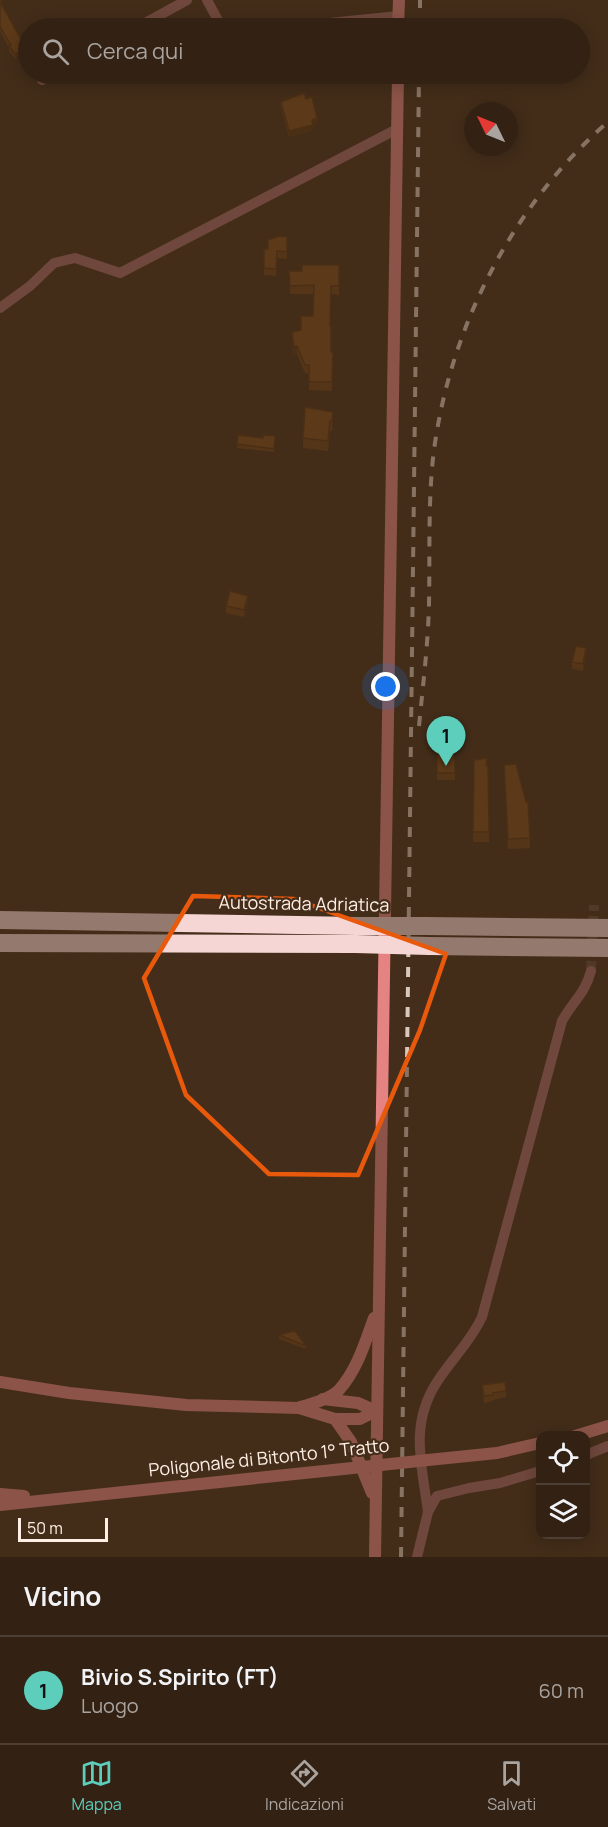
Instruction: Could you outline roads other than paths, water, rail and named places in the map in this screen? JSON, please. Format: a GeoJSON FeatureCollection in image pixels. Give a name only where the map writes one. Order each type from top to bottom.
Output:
{"type":"FeatureCollection","features":[{"type":"Feature","properties":{"kind":"highway","name":"Autostrada Adriatica"},"geometry":{"type":"LineString","coordinates":[[0,920],[608,928]]}},
{"type":"Feature","properties":{"kind":"highway"},"geometry":{"type":"LineString","coordinates":[[0,943],[608,948]]}},
{"type":"Feature","properties":{"kind":"main road"},"geometry":{"type":"LineString","coordinates":[[398,18],[399,0]]}},
{"type":"Feature","properties":{"kind":"main road"},"geometry":{"type":"LineString","coordinates":[[375,1557],[398,84]]}},
{"type":"Feature","properties":{"kind":"main road"},"geometry":{"type":"LineString","coordinates":[[299,1408],[338,1391],[361,1356],[378,1305]]}},
{"type":"Feature","properties":{"kind":"main road"},"geometry":{"type":"LineString","coordinates":[[0,1382],[69,1393],[186,1405],[299,1408],[334,1419],[360,1419],[376,1411]]}},
{"type":"Feature","properties":{"kind":"main road"},"geometry":{"type":"LineString","coordinates":[[323,1399],[358,1403],[376,1411]]}},
{"type":"Feature","properties":{"kind":"main road"},"geometry":{"type":"LineString","coordinates":[[334,1419],[351,1442],[375,1500]]}},
{"type":"Feature","properties":{"kind":"main road"},"geometry":{"type":"LineString","coordinates":[[590,1431],[608,1426]]}},
{"type":"Feature","properties":{"kind":"main road","name":"Poligonale di Bitonto 1° Tratto"},"geometry":{"type":"LineString","coordinates":[[0,1504],[497,1453],[536,1444]]}},
{"type":"Feature","properties":{"kind":"main road"},"geometry":{"type":"LineString","coordinates":[[0,1494],[55,1498]]}},
{"type":"Feature","properties":{"kind":"street"},"geometry":{"type":"LineString","coordinates":[[155,18],[188,0]]}},
{"type":"Feature","properties":{"kind":"street"},"geometry":{"type":"LineString","coordinates":[[207,0],[217,18]]}},
{"type":"Feature","properties":{"kind":"street"},"geometry":{"type":"LineString","coordinates":[[0,308],[30,286],[54,263],[75,258],[120,273],[397,129]]}},
{"type":"Feature","properties":{"kind":"street"},"geometry":{"type":"LineString","coordinates":[[428,1512],[418,1439],[424,1407],[437,1381],[474,1334],[482,1317],[562,1021],[570,1005],[584,993],[591,971]]}},
{"type":"Feature","properties":{"kind":"street"},"geometry":{"type":"LineString","coordinates":[[590,1453],[608,1446]]}},
{"type":"Feature","properties":{"kind":"street"},"geometry":{"type":"LineString","coordinates":[[417,1557],[428,1512],[437,1496],[500,1483],[536,1472]]}},
{"type":"Feature","properties":{"kind":"tunnel"},"geometry":{"type":"LineString","coordinates":[[591,971],[594,905]]}},
{"type":"Feature","properties":{"kind":"railway"},"geometry":{"type":"LineString","coordinates":[[420,0],[420,18]]}},
{"type":"Feature","properties":{"kind":"railway"},"geometry":{"type":"LineString","coordinates":[[401,1557],[419,84]]}},
{"type":"Feature","properties":{"kind":"railway"},"geometry":{"type":"LineString","coordinates":[[419,726],[428,619],[431,476],[441,411],[453,364],[469,318],[514,232],[542,192],[573,155],[608,122]]}},
{"type":"Feature","properties":{"kind":"place","name":"Bivio S.Spirito (FT)"},"geometry":{"type":"Point","coordinates":[446,766]}}]}
